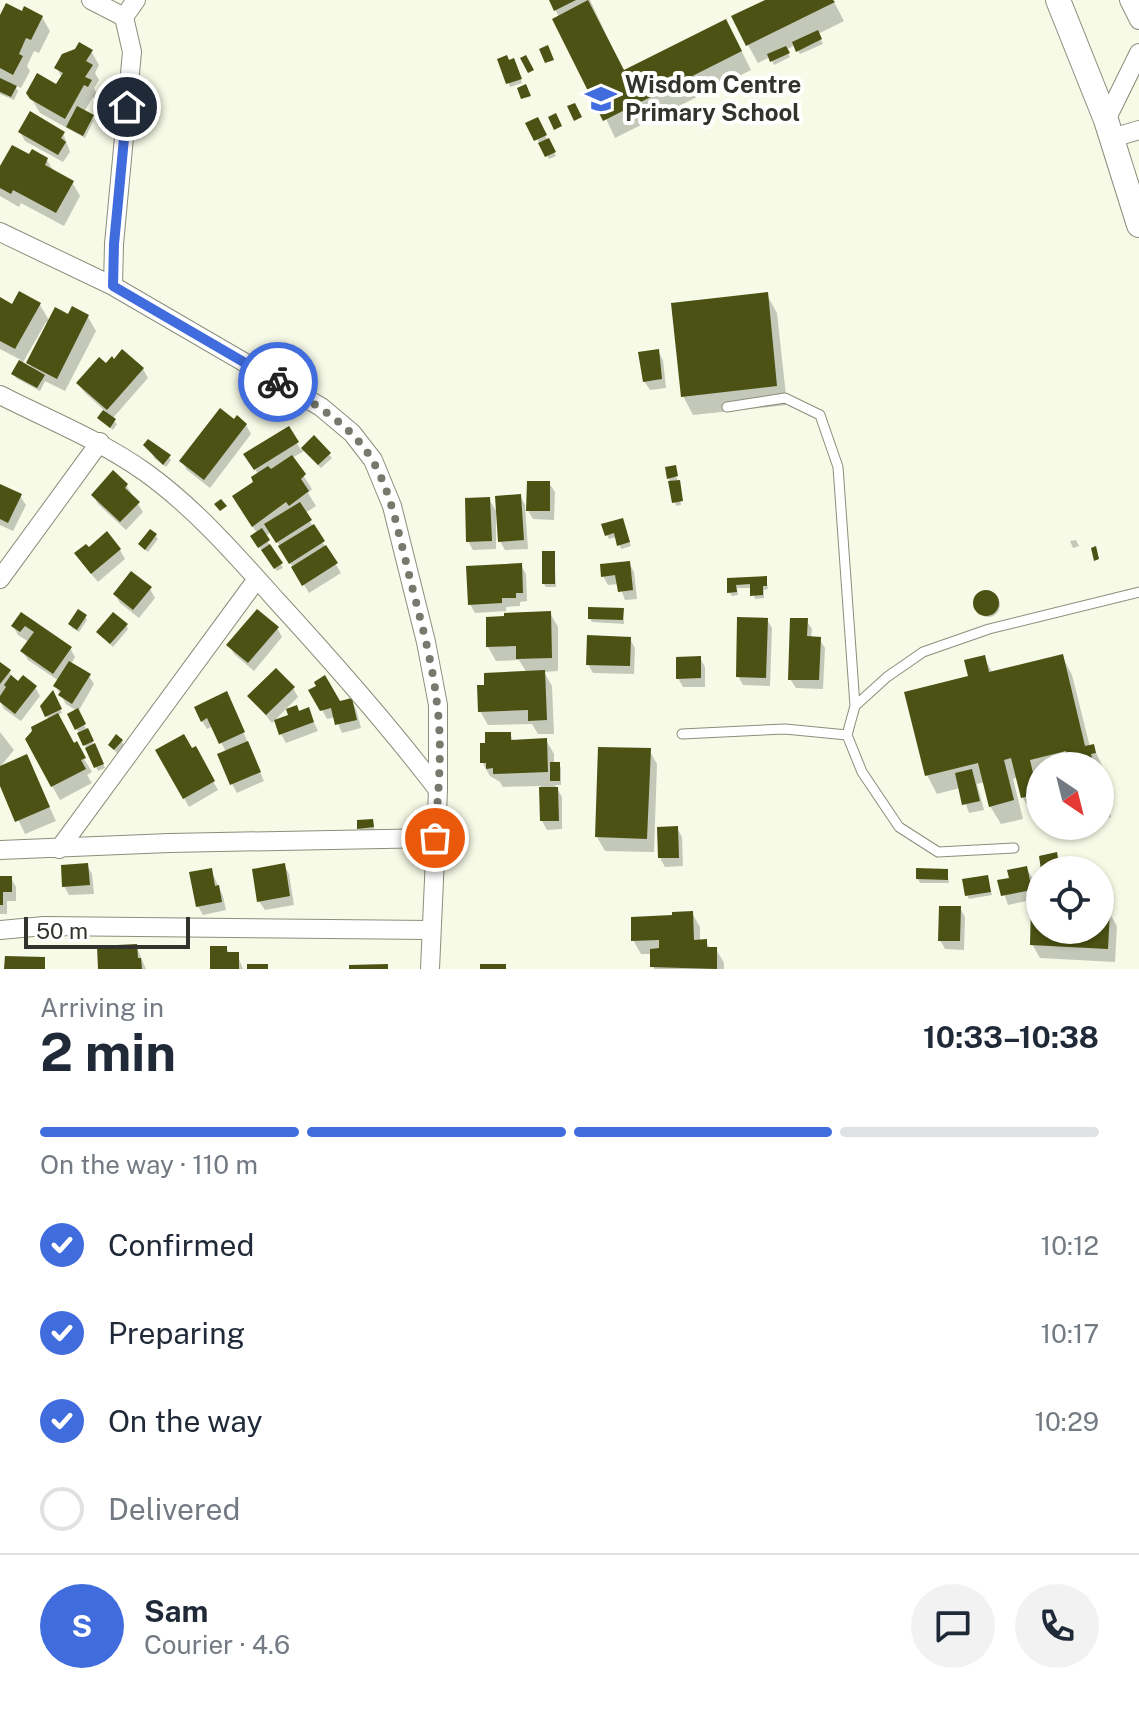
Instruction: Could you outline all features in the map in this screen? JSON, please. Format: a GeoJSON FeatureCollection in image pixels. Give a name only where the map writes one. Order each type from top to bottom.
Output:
{"type":"FeatureCollection","features":[{"type":"Feature","properties":{"kind":"main road"},"geometry":{"type":"LineString","coordinates":[[1058,0],[1109,129],[1139,225]]}},
{"type":"Feature","properties":{"kind":"street"},"geometry":{"type":"LineString","coordinates":[[91,0],[124,17]]}},
{"type":"Feature","properties":{"kind":"street"},"geometry":{"type":"LineString","coordinates":[[113,286],[114,244],[132,52],[124,17],[136,0]]}},
{"type":"Feature","properties":{"kind":"street"},"geometry":{"type":"LineString","coordinates":[[1129,0],[1139,20]]}},
{"type":"Feature","properties":{"kind":"street"},"geometry":{"type":"LineString","coordinates":[[1139,53],[1109,129],[1139,130]]}},
{"type":"Feature","properties":{"kind":"street"},"geometry":{"type":"LineString","coordinates":[[0,232],[113,286],[321,407],[352,433],[373,460],[392,506],[426,642],[438,705],[438,790],[430,969]]}},
{"type":"Feature","properties":{"kind":"street"},"geometry":{"type":"LineString","coordinates":[[0,395],[100,442],[147,474],[191,511],[381,716],[438,790]]}},
{"type":"Feature","properties":{"kind":"street"},"geometry":{"type":"LineString","coordinates":[[0,579],[100,442]]}},
{"type":"Feature","properties":{"kind":"street"},"geometry":{"type":"LineString","coordinates":[[59,849],[257,579]]}},
{"type":"Feature","properties":{"kind":"street"},"geometry":{"type":"LineString","coordinates":[[0,850],[435,838]]}},
{"type":"Feature","properties":{"kind":"street"},"geometry":{"type":"LineString","coordinates":[[0,930],[44,926],[430,930]]}},
{"type":"Feature","properties":{"kind":"lane"},"geometry":{"type":"LineString","coordinates":[[727,407],[785,398],[820,415],[838,467],[855,706],[847,735],[862,772],[899,827],[938,852],[1014,848]]}},
{"type":"Feature","properties":{"kind":"lane"},"geometry":{"type":"LineString","coordinates":[[855,706],[887,677],[923,652],[989,629],[1139,592]]}},
{"type":"Feature","properties":{"kind":"lane"},"geometry":{"type":"LineString","coordinates":[[682,734],[785,729],[847,735]]}},
{"type":"Feature","properties":{"kind":"building"},"geometry":{"type":"Polygon","coordinates":[[[549,0],[576,0],[554,11],[549,0]]]}},
{"type":"Feature","properties":{"kind":"building"},"geometry":{"type":"Polygon","coordinates":[[[588,0],[624,70],[726,19],[742,51],[603,121],[552,19],[588,0]]]}},
{"type":"Feature","properties":{"kind":"building"},"geometry":{"type":"Polygon","coordinates":[[[765,0],[835,2],[746,46],[731,16],[765,0]]]}},
{"type":"Feature","properties":{"kind":"building"},"geometry":{"type":"Polygon","coordinates":[[[6,3],[22,11],[24,6],[43,16],[31,40],[26,38],[19,54],[23,56],[13,75],[0,68],[0,15],[6,3]]]}},
{"type":"Feature","properties":{"kind":"building"},"geometry":{"type":"Polygon","coordinates":[[[818,30],[822,39],[796,52],[792,42],[818,30]]]}},
{"type":"Feature","properties":{"kind":"building"},"geometry":{"type":"Polygon","coordinates":[[[79,42],[93,50],[86,61],[93,65],[85,77],[92,80],[88,87],[84,85],[65,119],[30,99],[26,93],[37,73],[56,84],[63,73],[54,68],[62,54],[75,49],[79,42]]]}},
{"type":"Feature","properties":{"kind":"building"},"geometry":{"type":"Polygon","coordinates":[[[548,45],[554,60],[545,63],[539,49],[548,45]]]}},
{"type":"Feature","properties":{"kind":"building"},"geometry":{"type":"Polygon","coordinates":[[[786,46],[790,53],[770,62],[767,54],[786,46]]]}},
{"type":"Feature","properties":{"kind":"building"},"geometry":{"type":"Polygon","coordinates":[[[507,55],[509,60],[514,58],[522,79],[506,84],[497,59],[507,55]]]}},
{"type":"Feature","properties":{"kind":"building"},"geometry":{"type":"Polygon","coordinates":[[[526,55],[534,70],[528,73],[520,58],[526,55]]]}},
{"type":"Feature","properties":{"kind":"building"},"geometry":{"type":"Polygon","coordinates":[[[0,78],[17,86],[11,97],[0,92],[0,78]]]}},
{"type":"Feature","properties":{"kind":"building"},"geometry":{"type":"Polygon","coordinates":[[[526,84],[531,96],[521,99],[517,88],[526,84]]]}},
{"type":"Feature","properties":{"kind":"building"},"geometry":{"type":"Polygon","coordinates":[[[575,103],[582,117],[574,121],[567,106],[575,103]]]}},
{"type":"Feature","properties":{"kind":"building"},"geometry":{"type":"Polygon","coordinates":[[[77,106],[94,115],[83,136],[66,127],[77,106]]]}},
{"type":"Feature","properties":{"kind":"building"},"geometry":{"type":"Polygon","coordinates":[[[30,111],[65,132],[61,138],[66,142],[58,155],[18,132],[30,111]]]}},
{"type":"Feature","properties":{"kind":"building"},"geometry":{"type":"Polygon","coordinates":[[[556,113],[562,126],[554,130],[548,117],[556,113]]]}},
{"type":"Feature","properties":{"kind":"building"},"geometry":{"type":"Polygon","coordinates":[[[538,117],[547,135],[534,141],[525,123],[538,117]]]}},
{"type":"Feature","properties":{"kind":"building"},"geometry":{"type":"Polygon","coordinates":[[[549,138],[556,152],[545,157],[538,143],[549,138]]]}},
{"type":"Feature","properties":{"kind":"building"},"geometry":{"type":"Polygon","coordinates":[[[12,145],[29,154],[32,149],[48,158],[45,165],[74,181],[56,213],[13,190],[11,194],[0,188],[0,166],[12,145]]]}},
{"type":"Feature","properties":{"kind":"building"},"geometry":{"type":"Polygon","coordinates":[[[19,291],[41,303],[15,349],[0,341],[0,297],[12,304],[19,291]]]}},
{"type":"Feature","properties":{"kind":"building"},"geometry":{"type":"Polygon","coordinates":[[[768,292],[777,386],[681,397],[671,303],[768,292]]]}},
{"type":"Feature","properties":{"kind":"building"},"geometry":{"type":"Polygon","coordinates":[[[72,306],[89,315],[57,379],[26,363],[55,307],[68,314],[72,306]]]}},
{"type":"Feature","properties":{"kind":"building"},"geometry":{"type":"Polygon","coordinates":[[[122,349],[144,368],[107,410],[76,383],[99,357],[106,363],[122,349]]]}},
{"type":"Feature","properties":{"kind":"building"},"geometry":{"type":"Polygon","coordinates":[[[659,349],[662,379],[643,382],[638,352],[659,349]]]}},
{"type":"Feature","properties":{"kind":"building"},"geometry":{"type":"Polygon","coordinates":[[[19,360],[45,375],[37,388],[11,374],[19,360]]]}},
{"type":"Feature","properties":{"kind":"building"},"geometry":{"type":"Polygon","coordinates":[[[220,408],[234,419],[237,415],[247,424],[204,480],[179,461],[220,408]]]}},
{"type":"Feature","properties":{"kind":"building"},"geometry":{"type":"Polygon","coordinates":[[[103,410],[116,419],[110,428],[97,418],[103,410]]]}},
{"type":"Feature","properties":{"kind":"building"},"geometry":{"type":"Polygon","coordinates":[[[289,426],[299,442],[254,470],[243,454],[289,426]]]}},
{"type":"Feature","properties":{"kind":"building"},"geometry":{"type":"Polygon","coordinates":[[[314,435],[331,453],[318,465],[301,448],[314,435]]]}},
{"type":"Feature","properties":{"kind":"building"},"geometry":{"type":"Polygon","coordinates":[[[148,439],[171,455],[163,465],[143,445],[148,439]]]}},
{"type":"Feature","properties":{"kind":"building"},"geometry":{"type":"Polygon","coordinates":[[[292,455],[306,474],[301,479],[309,491],[289,506],[286,502],[252,527],[232,496],[253,482],[251,477],[268,466],[271,469],[292,455]]]}},
{"type":"Feature","properties":{"kind":"building"},"geometry":{"type":"Polygon","coordinates":[[[676,465],[678,476],[667,479],[665,467],[676,465]]]}},
{"type":"Feature","properties":{"kind":"building"},"geometry":{"type":"Polygon","coordinates":[[[113,470],[128,484],[125,488],[140,502],[120,522],[91,495],[113,470]]]}},
{"type":"Feature","properties":{"kind":"building"},"geometry":{"type":"Polygon","coordinates":[[[680,480],[683,501],[672,503],[668,481],[680,480]]]}},
{"type":"Feature","properties":{"kind":"building"},"geometry":{"type":"Polygon","coordinates":[[[527,481],[550,481],[550,511],[526,511],[527,481]]]}},
{"type":"Feature","properties":{"kind":"building"},"geometry":{"type":"Polygon","coordinates":[[[0,484],[22,494],[8,523],[0,519],[0,484]]]}},
{"type":"Feature","properties":{"kind":"building"},"geometry":{"type":"Polygon","coordinates":[[[521,494],[524,540],[498,542],[495,496],[521,494]]]}},
{"type":"Feature","properties":{"kind":"building"},"geometry":{"type":"Polygon","coordinates":[[[490,497],[492,541],[466,542],[465,498],[490,497]]]}},
{"type":"Feature","properties":{"kind":"building"},"geometry":{"type":"Polygon","coordinates":[[[221,499],[227,506],[220,511],[214,504],[221,499]]]}},
{"type":"Feature","properties":{"kind":"building"},"geometry":{"type":"Polygon","coordinates":[[[300,502],[312,520],[276,543],[264,524],[300,502]]]}},
{"type":"Feature","properties":{"kind":"building"},"geometry":{"type":"Polygon","coordinates":[[[623,518],[630,542],[617,546],[614,533],[605,536],[601,524],[623,518]]]}},
{"type":"Feature","properties":{"kind":"building"},"geometry":{"type":"Polygon","coordinates":[[[314,524],[325,541],[289,564],[278,546],[314,524]]]}},
{"type":"Feature","properties":{"kind":"building"},"geometry":{"type":"Polygon","coordinates":[[[262,528],[270,540],[258,548],[250,536],[262,528]]]}},
{"type":"Feature","properties":{"kind":"building"},"geometry":{"type":"Polygon","coordinates":[[[150,529],[157,534],[145,550],[138,544],[150,529]]]}},
{"type":"Feature","properties":{"kind":"building"},"geometry":{"type":"Polygon","coordinates":[[[107,531],[121,549],[91,574],[74,553],[86,544],[89,547],[107,531]]]}},
{"type":"Feature","properties":{"kind":"building"},"geometry":{"type":"Polygon","coordinates":[[[270,544],[283,563],[274,569],[261,550],[270,544]]]}},
{"type":"Feature","properties":{"kind":"building"},"geometry":{"type":"Polygon","coordinates":[[[326,545],[338,563],[302,586],[291,567],[326,545]]]}},
{"type":"Feature","properties":{"kind":"building"},"geometry":{"type":"Polygon","coordinates":[[[1096,546],[1099,559],[1094,561],[1091,548],[1096,546]]]}},
{"type":"Feature","properties":{"kind":"building"},"geometry":{"type":"Polygon","coordinates":[[[542,551],[555,551],[555,584],[542,584],[542,551]]]}},
{"type":"Feature","properties":{"kind":"building"},"geometry":{"type":"Polygon","coordinates":[[[630,561],[633,590],[618,592],[615,575],[601,577],[600,564],[630,561]]]}},
{"type":"Feature","properties":{"kind":"building"},"geometry":{"type":"Polygon","coordinates":[[[522,563],[523,593],[516,593],[516,598],[502,598],[502,603],[468,605],[466,566],[522,563]]]}},
{"type":"Feature","properties":{"kind":"building"},"geometry":{"type":"Polygon","coordinates":[[[131,571],[152,587],[133,610],[113,594],[131,571]]]}},
{"type":"Feature","properties":{"kind":"building"},"geometry":{"type":"Polygon","coordinates":[[[767,576],[763,595],[750,596],[750,584],[736,585],[737,592],[727,593],[727,578],[767,576]]]}},
{"type":"Feature","properties":{"kind":"building"},"geometry":{"type":"Polygon","coordinates":[[[986,590],[995,594],[999,603],[995,612],[986,616],[977,612],[973,603],[977,594],[986,590]]]}},
{"type":"Feature","properties":{"kind":"building"},"geometry":{"type":"Polygon","coordinates":[[[588,607],[624,608],[623,620],[588,619],[588,607]]]}},
{"type":"Feature","properties":{"kind":"building"},"geometry":{"type":"Polygon","coordinates":[[[78,609],[87,615],[77,630],[68,624],[78,609]]]}},
{"type":"Feature","properties":{"kind":"building"},"geometry":{"type":"Polygon","coordinates":[[[257,609],[279,627],[248,663],[226,645],[257,609]]]}},
{"type":"Feature","properties":{"kind":"building"},"geometry":{"type":"Polygon","coordinates":[[[551,611],[552,658],[516,659],[516,646],[486,647],[486,617],[551,611]]]}},
{"type":"Feature","properties":{"kind":"building"},"geometry":{"type":"Polygon","coordinates":[[[21,612],[72,647],[53,674],[20,651],[34,632],[25,626],[20,632],[11,626],[21,612]]]}},
{"type":"Feature","properties":{"kind":"building"},"geometry":{"type":"Polygon","coordinates":[[[113,612],[128,624],[110,644],[96,632],[113,612]]]}},
{"type":"Feature","properties":{"kind":"building"},"geometry":{"type":"Polygon","coordinates":[[[737,617],[768,618],[766,678],[736,677],[737,617]]]}},
{"type":"Feature","properties":{"kind":"building"},"geometry":{"type":"Polygon","coordinates":[[[790,618],[808,618],[807,636],[821,637],[819,680],[788,680],[790,618]]]}},
{"type":"Feature","properties":{"kind":"building"},"geometry":{"type":"Polygon","coordinates":[[[587,635],[631,637],[630,666],[586,665],[587,635]]]}},
{"type":"Feature","properties":{"kind":"building"},"geometry":{"type":"Polygon","coordinates":[[[1063,654],[1085,746],[1094,744],[1096,752],[1026,752],[1026,797],[1021,798],[1011,758],[1004,760],[1014,800],[989,807],[978,763],[925,776],[904,692],[968,676],[964,660],[985,655],[989,672],[1063,654]]]}},
{"type":"Feature","properties":{"kind":"building"},"geometry":{"type":"Polygon","coordinates":[[[701,656],[701,678],[676,679],[676,657],[701,656]]]}},
{"type":"Feature","properties":{"kind":"building"},"geometry":{"type":"Polygon","coordinates":[[[69,661],[91,674],[72,704],[58,695],[61,691],[53,686],[69,661]]]}},
{"type":"Feature","properties":{"kind":"building"},"geometry":{"type":"Polygon","coordinates":[[[0,662],[11,670],[0,684],[0,662]]]}},
{"type":"Feature","properties":{"kind":"building"},"geometry":{"type":"Polygon","coordinates":[[[276,668],[295,687],[266,715],[247,696],[276,668]]]}},
{"type":"Feature","properties":{"kind":"building"},"geometry":{"type":"Polygon","coordinates":[[[545,670],[547,720],[528,721],[528,710],[478,712],[477,685],[484,685],[484,673],[545,670]]]}},
{"type":"Feature","properties":{"kind":"building"},"geometry":{"type":"Polygon","coordinates":[[[11,675],[18,681],[23,675],[37,686],[15,714],[0,702],[6,687],[4,685],[11,675]]]}},
{"type":"Feature","properties":{"kind":"building"},"geometry":{"type":"Polygon","coordinates":[[[325,675],[340,701],[352,698],[357,720],[335,725],[331,708],[320,711],[308,690],[325,675]]]}},
{"type":"Feature","properties":{"kind":"building"},"geometry":{"type":"Polygon","coordinates":[[[53,690],[62,709],[45,717],[40,706],[53,690]]]}},
{"type":"Feature","properties":{"kind":"building"},"geometry":{"type":"Polygon","coordinates":[[[227,691],[245,732],[219,744],[207,718],[201,722],[194,707],[227,691]]]}},
{"type":"Feature","properties":{"kind":"building"},"geometry":{"type":"Polygon","coordinates":[[[297,705],[299,711],[309,707],[314,722],[279,735],[274,720],[288,715],[286,709],[297,705]]]}},
{"type":"Feature","properties":{"kind":"building"},"geometry":{"type":"Polygon","coordinates":[[[78,708],[86,724],[75,730],[67,714],[78,708]]]}},
{"type":"Feature","properties":{"kind":"building"},"geometry":{"type":"Polygon","coordinates":[[[58,713],[86,758],[81,760],[86,769],[51,787],[25,739],[32,731],[31,727],[58,713]]]}},
{"type":"Feature","properties":{"kind":"building"},"geometry":{"type":"Polygon","coordinates":[[[88,728],[94,741],[83,746],[77,733],[88,728]]]}},
{"type":"Feature","properties":{"kind":"building"},"geometry":{"type":"Polygon","coordinates":[[[485,732],[511,732],[511,740],[547,738],[548,772],[493,774],[493,768],[486,769],[486,763],[480,763],[480,743],[485,743],[485,732]]]}},
{"type":"Feature","properties":{"kind":"building"},"geometry":{"type":"Polygon","coordinates":[[[116,734],[123,740],[114,750],[108,745],[116,734]]]}},
{"type":"Feature","properties":{"kind":"building"},"geometry":{"type":"Polygon","coordinates":[[[184,734],[192,748],[196,746],[215,781],[183,799],[155,750],[184,734]]]}},
{"type":"Feature","properties":{"kind":"building"},"geometry":{"type":"Polygon","coordinates":[[[248,741],[261,772],[230,785],[217,754],[248,741]]]}},
{"type":"Feature","properties":{"kind":"building"},"geometry":{"type":"Polygon","coordinates":[[[95,743],[104,764],[94,768],[85,748],[95,743]]]}},
{"type":"Feature","properties":{"kind":"building"},"geometry":{"type":"Polygon","coordinates":[[[598,747],[651,748],[647,839],[595,837],[598,747]]]}},
{"type":"Feature","properties":{"kind":"building"},"geometry":{"type":"Polygon","coordinates":[[[27,754],[50,807],[15,822],[0,786],[0,766],[27,754]]]}},
{"type":"Feature","properties":{"kind":"building"},"geometry":{"type":"Polygon","coordinates":[[[550,762],[560,762],[560,781],[550,781],[550,762]]]}},
{"type":"Feature","properties":{"kind":"building"},"geometry":{"type":"Polygon","coordinates":[[[972,769],[980,801],[962,805],[955,773],[972,769]]]}},
{"type":"Feature","properties":{"kind":"building"},"geometry":{"type":"Polygon","coordinates":[[[539,787],[558,787],[559,821],[540,821],[539,787]]]}},
{"type":"Feature","properties":{"kind":"building"},"geometry":{"type":"Polygon","coordinates":[[[373,819],[374,827],[357,829],[357,820],[373,819]]]}},
{"type":"Feature","properties":{"kind":"building"},"geometry":{"type":"Polygon","coordinates":[[[678,826],[679,858],[658,858],[657,827],[678,826]]]}},
{"type":"Feature","properties":{"kind":"building"},"geometry":{"type":"Polygon","coordinates":[[[88,863],[90,885],[62,887],[61,865],[88,863]]]}},
{"type":"Feature","properties":{"kind":"building"},"geometry":{"type":"Polygon","coordinates":[[[285,863],[290,896],[257,902],[252,869],[285,863]]]}},
{"type":"Feature","properties":{"kind":"building"},"geometry":{"type":"Polygon","coordinates":[[[1026,866],[1026,891],[1001,896],[997,880],[1009,878],[1007,870],[1026,866]]]}},
{"type":"Feature","properties":{"kind":"building"},"geometry":{"type":"Polygon","coordinates":[[[212,868],[222,902],[196,907],[189,872],[212,868]]]}},
{"type":"Feature","properties":{"kind":"building"},"geometry":{"type":"Polygon","coordinates":[[[916,868],[948,869],[948,880],[916,879],[916,868]]]}},
{"type":"Feature","properties":{"kind":"building"},"geometry":{"type":"Polygon","coordinates":[[[988,875],[991,892],[965,896],[962,879],[988,875]]]}},
{"type":"Feature","properties":{"kind":"building"},"geometry":{"type":"Polygon","coordinates":[[[0,876],[12,876],[12,892],[3,892],[3,905],[0,905],[0,876]]]}},
{"type":"Feature","properties":{"kind":"building"},"geometry":{"type":"Polygon","coordinates":[[[939,906],[961,906],[960,941],[938,941],[939,906]]]}},
{"type":"Feature","properties":{"kind":"building"},"geometry":{"type":"Polygon","coordinates":[[[693,911],[694,940],[707,939],[707,947],[717,947],[717,969],[650,967],[650,949],[659,948],[659,940],[631,941],[631,917],[693,911]]]}},
{"type":"Feature","properties":{"kind":"building"},"geometry":{"type":"Polygon","coordinates":[[[137,944],[142,969],[98,969],[97,946],[137,944]]]}},
{"type":"Feature","properties":{"kind":"building"},"geometry":{"type":"Polygon","coordinates":[[[1030,944],[1108,944],[1108,949],[1030,944]]]}},
{"type":"Feature","properties":{"kind":"building"},"geometry":{"type":"Polygon","coordinates":[[[210,946],[227,946],[227,952],[239,952],[239,969],[210,969],[210,946]]]}},
{"type":"Feature","properties":{"kind":"building"},"geometry":{"type":"Polygon","coordinates":[[[5,956],[45,957],[45,969],[4,969],[5,956]]]}},
{"type":"Feature","properties":{"kind":"building"},"geometry":{"type":"Polygon","coordinates":[[[247,964],[268,964],[268,969],[247,969],[247,964]]]}},
{"type":"Feature","properties":{"kind":"building"},"geometry":{"type":"Polygon","coordinates":[[[388,964],[388,969],[349,969],[349,965],[388,964]]]}},
{"type":"Feature","properties":{"kind":"building"},"geometry":{"type":"Polygon","coordinates":[[[480,964],[506,964],[506,969],[480,969],[480,964]]]}},
{"type":"Feature","properties":{"kind":"way so far"},"geometry":{"type":"LineString","coordinates":[[278,382],[321,407],[352,433],[373,460],[392,506],[426,642],[438,705],[435,838]]}},
{"type":"Feature","properties":{"kind":"place","name":"Wisdom Centre Primary School"},"geometry":{"type":"Point","coordinates":[601,99]}},
{"type":"Feature","properties":{"kind":"route"},"geometry":{"type":"LineString","coordinates":[[127,107],[113,286],[278,382]]}}]}
